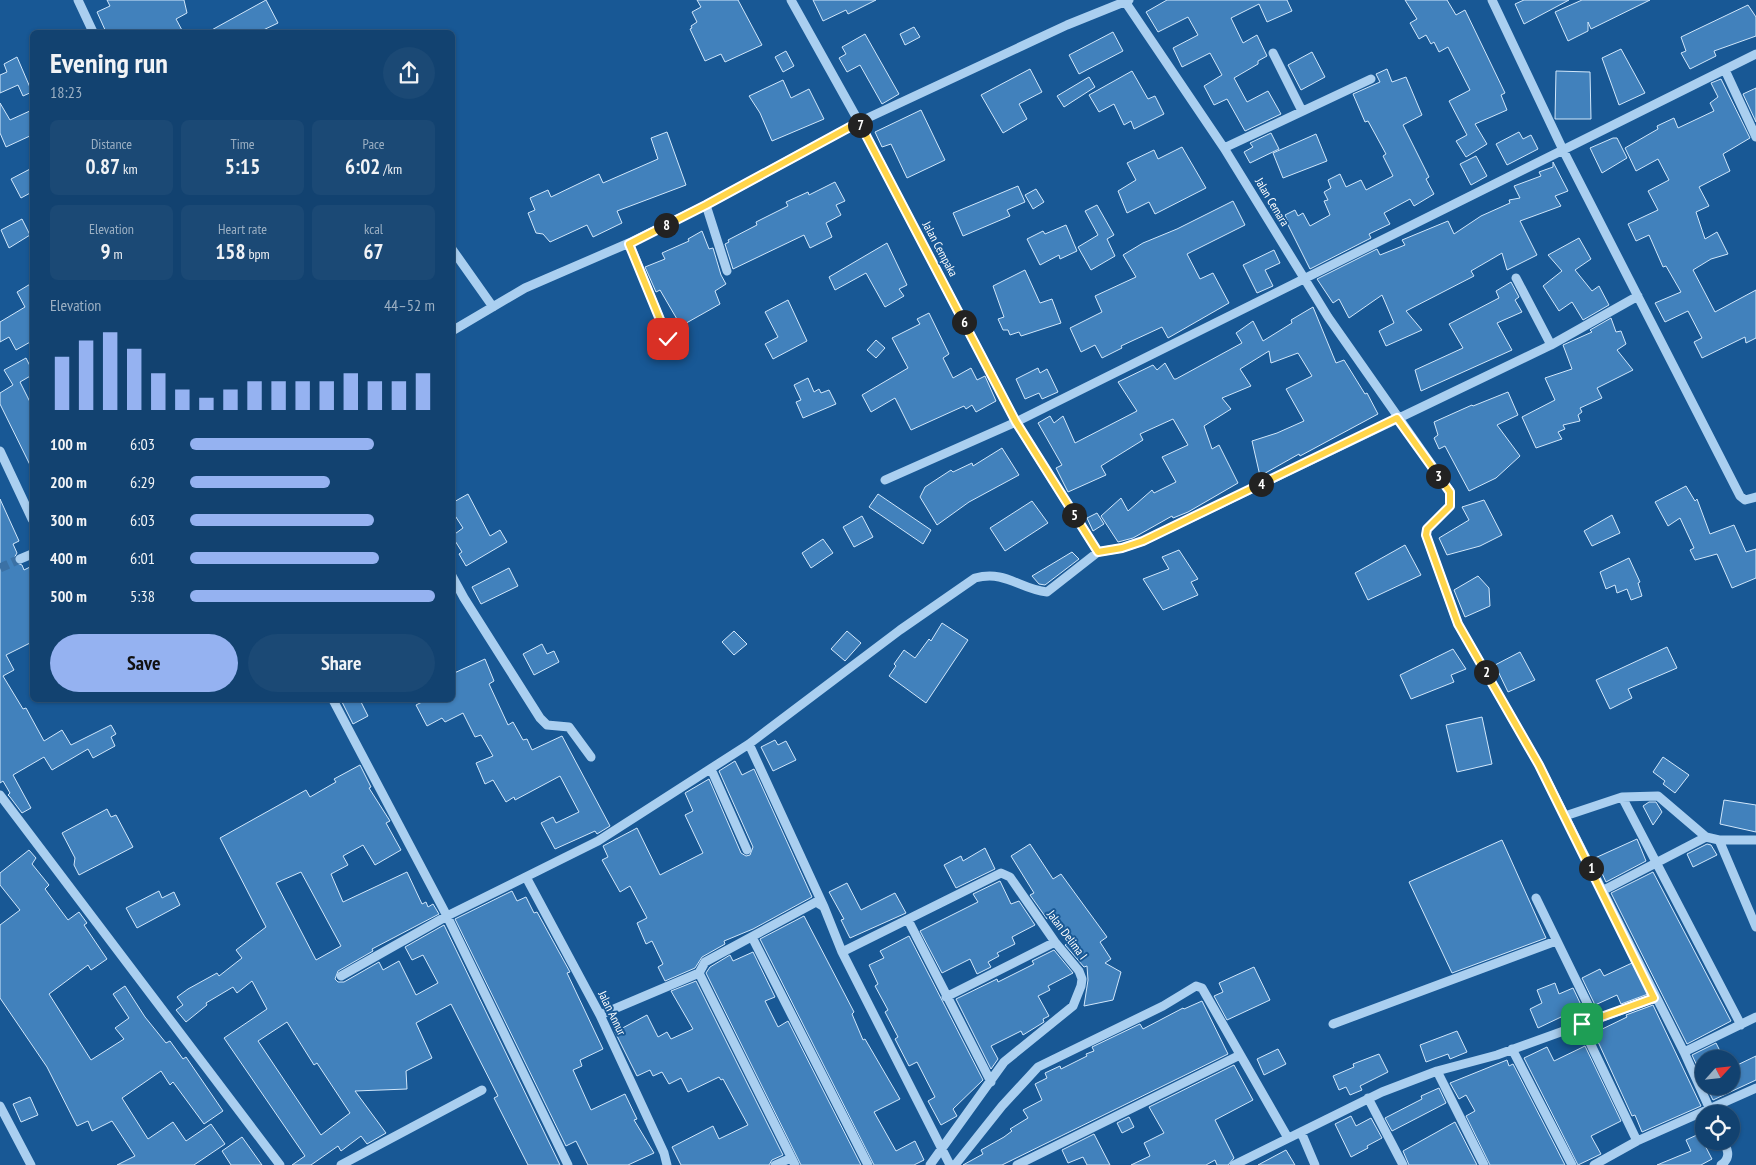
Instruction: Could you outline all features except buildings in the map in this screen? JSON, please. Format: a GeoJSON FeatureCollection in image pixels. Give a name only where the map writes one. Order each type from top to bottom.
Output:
{"type":"FeatureCollection","features":[{"type":"Feature","properties":{"kind":"street"},"geometry":{"type":"LineString","coordinates":[[78,0],[92,30]]}},
{"type":"Feature","properties":{"kind":"street","name":"Jalan Cempaka"},"geometry":{"type":"LineString","coordinates":[[791,0],[859,122],[1016,422],[1102,553]]}},
{"type":"Feature","properties":{"kind":"street"},"geometry":{"type":"LineString","coordinates":[[1492,0],[1564,152],[1740,496],[1745,500],[1756,498]]}},
{"type":"Feature","properties":{"kind":"street"},"geometry":{"type":"LineString","coordinates":[[455,329],[525,288],[629,244],[706,205],[859,122],[1067,25],[1126,1]]}},
{"type":"Feature","properties":{"kind":"street","name":"Jalan Cemara"},"geometry":{"type":"LineString","coordinates":[[1126,1],[1224,148],[1303,279],[1397,418],[1450,492],[1450,506],[1427,529],[1426,535],[1458,624],[1539,765],[1565,816]]}},
{"type":"Feature","properties":{"kind":"street"},"geometry":{"type":"LineString","coordinates":[[1273,53],[1302,111]]}},
{"type":"Feature","properties":{"kind":"street"},"geometry":{"type":"LineString","coordinates":[[884,480],[1016,422],[1564,152],[1756,54]]}},
{"type":"Feature","properties":{"kind":"street"},"geometry":{"type":"LineString","coordinates":[[1725,70],[1756,137]]}},
{"type":"Feature","properties":{"kind":"street"},"geometry":{"type":"LineString","coordinates":[[1224,148],[1371,79]]}},
{"type":"Feature","properties":{"kind":"street"},"geometry":{"type":"LineString","coordinates":[[706,205],[727,271]]}},
{"type":"Feature","properties":{"kind":"street"},"geometry":{"type":"LineString","coordinates":[[629,244],[668,339]]}},
{"type":"Feature","properties":{"kind":"street"},"geometry":{"type":"LineString","coordinates":[[455,253],[493,307]]}},
{"type":"Feature","properties":{"kind":"street"},"geometry":{"type":"LineString","coordinates":[[1516,278],[1551,345]]}},
{"type":"Feature","properties":{"kind":"street"},"geometry":{"type":"LineString","coordinates":[[341,976],[447,916],[598,842],[749,744],[900,630],[975,578],[986,575],[1003,576],[1047,592],[1102,553],[1143,541],[1551,345],[1638,296]]}},
{"type":"Feature","properties":{"kind":"street"},"geometry":{"type":"LineString","coordinates":[[0,450],[30,515]]}},
{"type":"Feature","properties":{"kind":"street"},"geometry":{"type":"LineString","coordinates":[[20,559],[30,555]]}},
{"type":"Feature","properties":{"kind":"street"},"geometry":{"type":"LineString","coordinates":[[455,582],[540,718],[546,725],[569,727],[592,757]]}},
{"type":"Feature","properties":{"kind":"street"},"geometry":{"type":"LineString","coordinates":[[334,702],[447,916],[568,1165]]}},
{"type":"Feature","properties":{"kind":"street"},"geometry":{"type":"LineString","coordinates":[[749,744],[824,907],[842,952],[950,1165]]}},
{"type":"Feature","properties":{"kind":"street"},"geometry":{"type":"LineString","coordinates":[[711,769],[747,850]]}},
{"type":"Feature","properties":{"kind":"street"},"geometry":{"type":"LineString","coordinates":[[0,795],[280,1165]]}},
{"type":"Feature","properties":{"kind":"street"},"geometry":{"type":"LineString","coordinates":[[1708,1105],[1684,1052],[1654,998],[1565,816],[1622,797],[1658,796],[1706,837],[1718,840],[1756,840]]}},
{"type":"Feature","properties":{"kind":"street"},"geometry":{"type":"LineString","coordinates":[[1622,797],[1741,1025]]}},
{"type":"Feature","properties":{"kind":"street"},"geometry":{"type":"LineString","coordinates":[[1602,892],[1706,837]]}},
{"type":"Feature","properties":{"kind":"street"},"geometry":{"type":"LineString","coordinates":[[1718,840],[1756,927]]}},
{"type":"Feature","properties":{"kind":"street","name":"Jalan Delima I"},"geometry":{"type":"LineString","coordinates":[[842,952],[1001,874],[1006,874],[1055,942],[1079,971],[1082,979],[1073,1006],[1004,1062],[941,1147],[930,1165]]}},
{"type":"Feature","properties":{"kind":"street","name":"Jalan Annur"},"geometry":{"type":"LineString","coordinates":[[526,877],[600,1015],[667,1165]]}},
{"type":"Feature","properties":{"kind":"street"},"geometry":{"type":"LineString","coordinates":[[1536,898],[1595,1019]]}},
{"type":"Feature","properties":{"kind":"street"},"geometry":{"type":"LineString","coordinates":[[600,1015],[699,973],[705,962],[816,902],[824,907]]}},
{"type":"Feature","properties":{"kind":"street"},"geometry":{"type":"LineString","coordinates":[[908,920],[991,1082]]}},
{"type":"Feature","properties":{"kind":"street"},"geometry":{"type":"LineString","coordinates":[[752,937],[868,1165]]}},
{"type":"Feature","properties":{"kind":"street"},"geometry":{"type":"LineString","coordinates":[[1333,1024],[1556,941]]}},
{"type":"Feature","properties":{"kind":"street"},"geometry":{"type":"LineString","coordinates":[[946,997],[1055,942]]}},
{"type":"Feature","properties":{"kind":"street"},"geometry":{"type":"LineString","coordinates":[[699,973],[793,1162],[775,1165]]}},
{"type":"Feature","properties":{"kind":"street"},"geometry":{"type":"LineString","coordinates":[[954,1165],[1002,1106],[1038,1067],[1148,1014],[1196,986],[1202,988],[1288,1138]]}},
{"type":"Feature","properties":{"kind":"street"},"geometry":{"type":"LineString","coordinates":[[1234,1165],[1368,1098],[1437,1071],[1512,1049],[1654,998]]}},
{"type":"Feature","properties":{"kind":"street"},"geometry":{"type":"LineString","coordinates":[[1684,1052],[1756,1017]]}},
{"type":"Feature","properties":{"kind":"street"},"geometry":{"type":"LineString","coordinates":[[1582,1024],[1637,1141]]}},
{"type":"Feature","properties":{"kind":"street"},"geometry":{"type":"LineString","coordinates":[[1512,1049],[1572,1165]]}},
{"type":"Feature","properties":{"kind":"street"},"geometry":{"type":"LineString","coordinates":[[1017,1165],[1240,1055]]}},
{"type":"Feature","properties":{"kind":"street"},"geometry":{"type":"LineString","coordinates":[[1437,1071],[1484,1165]]}},
{"type":"Feature","properties":{"kind":"street"},"geometry":{"type":"LineString","coordinates":[[1723,1105],[1756,1088]]}},
{"type":"Feature","properties":{"kind":"street"},"geometry":{"type":"LineString","coordinates":[[341,1165],[482,1090]]}},
{"type":"Feature","properties":{"kind":"street"},"geometry":{"type":"LineString","coordinates":[[1368,1098],[1403,1165]]}},
{"type":"Feature","properties":{"kind":"street"},"geometry":{"type":"LineString","coordinates":[[0,1106],[32,1165]]}},
{"type":"Feature","properties":{"kind":"street"},"geometry":{"type":"LineString","coordinates":[[1594,1165],[1637,1141],[1695,1117]]}},
{"type":"Feature","properties":{"kind":"street"},"geometry":{"type":"LineString","coordinates":[[1301,1132],[1316,1165]]}},
{"type":"Feature","properties":{"kind":"street"},"geometry":{"type":"LineString","coordinates":[[1721,1165],[1727,1161],[1727,1150]]}},
{"type":"Feature","properties":{"kind":"tunnel"},"geometry":{"type":"LineString","coordinates":[[0,568],[20,559]]}},
{"type":"Feature","properties":{"kind":"route"},"geometry":{"type":"LineString","coordinates":[[668,339],[629,244],[706,205],[859,122],[1016,422],[1096,551],[1105,553],[1143,541],[1397,418],[1450,492],[1450,506],[1427,529],[1426,535],[1458,624],[1539,765],[1654,998],[1582,1024]]}}]}
